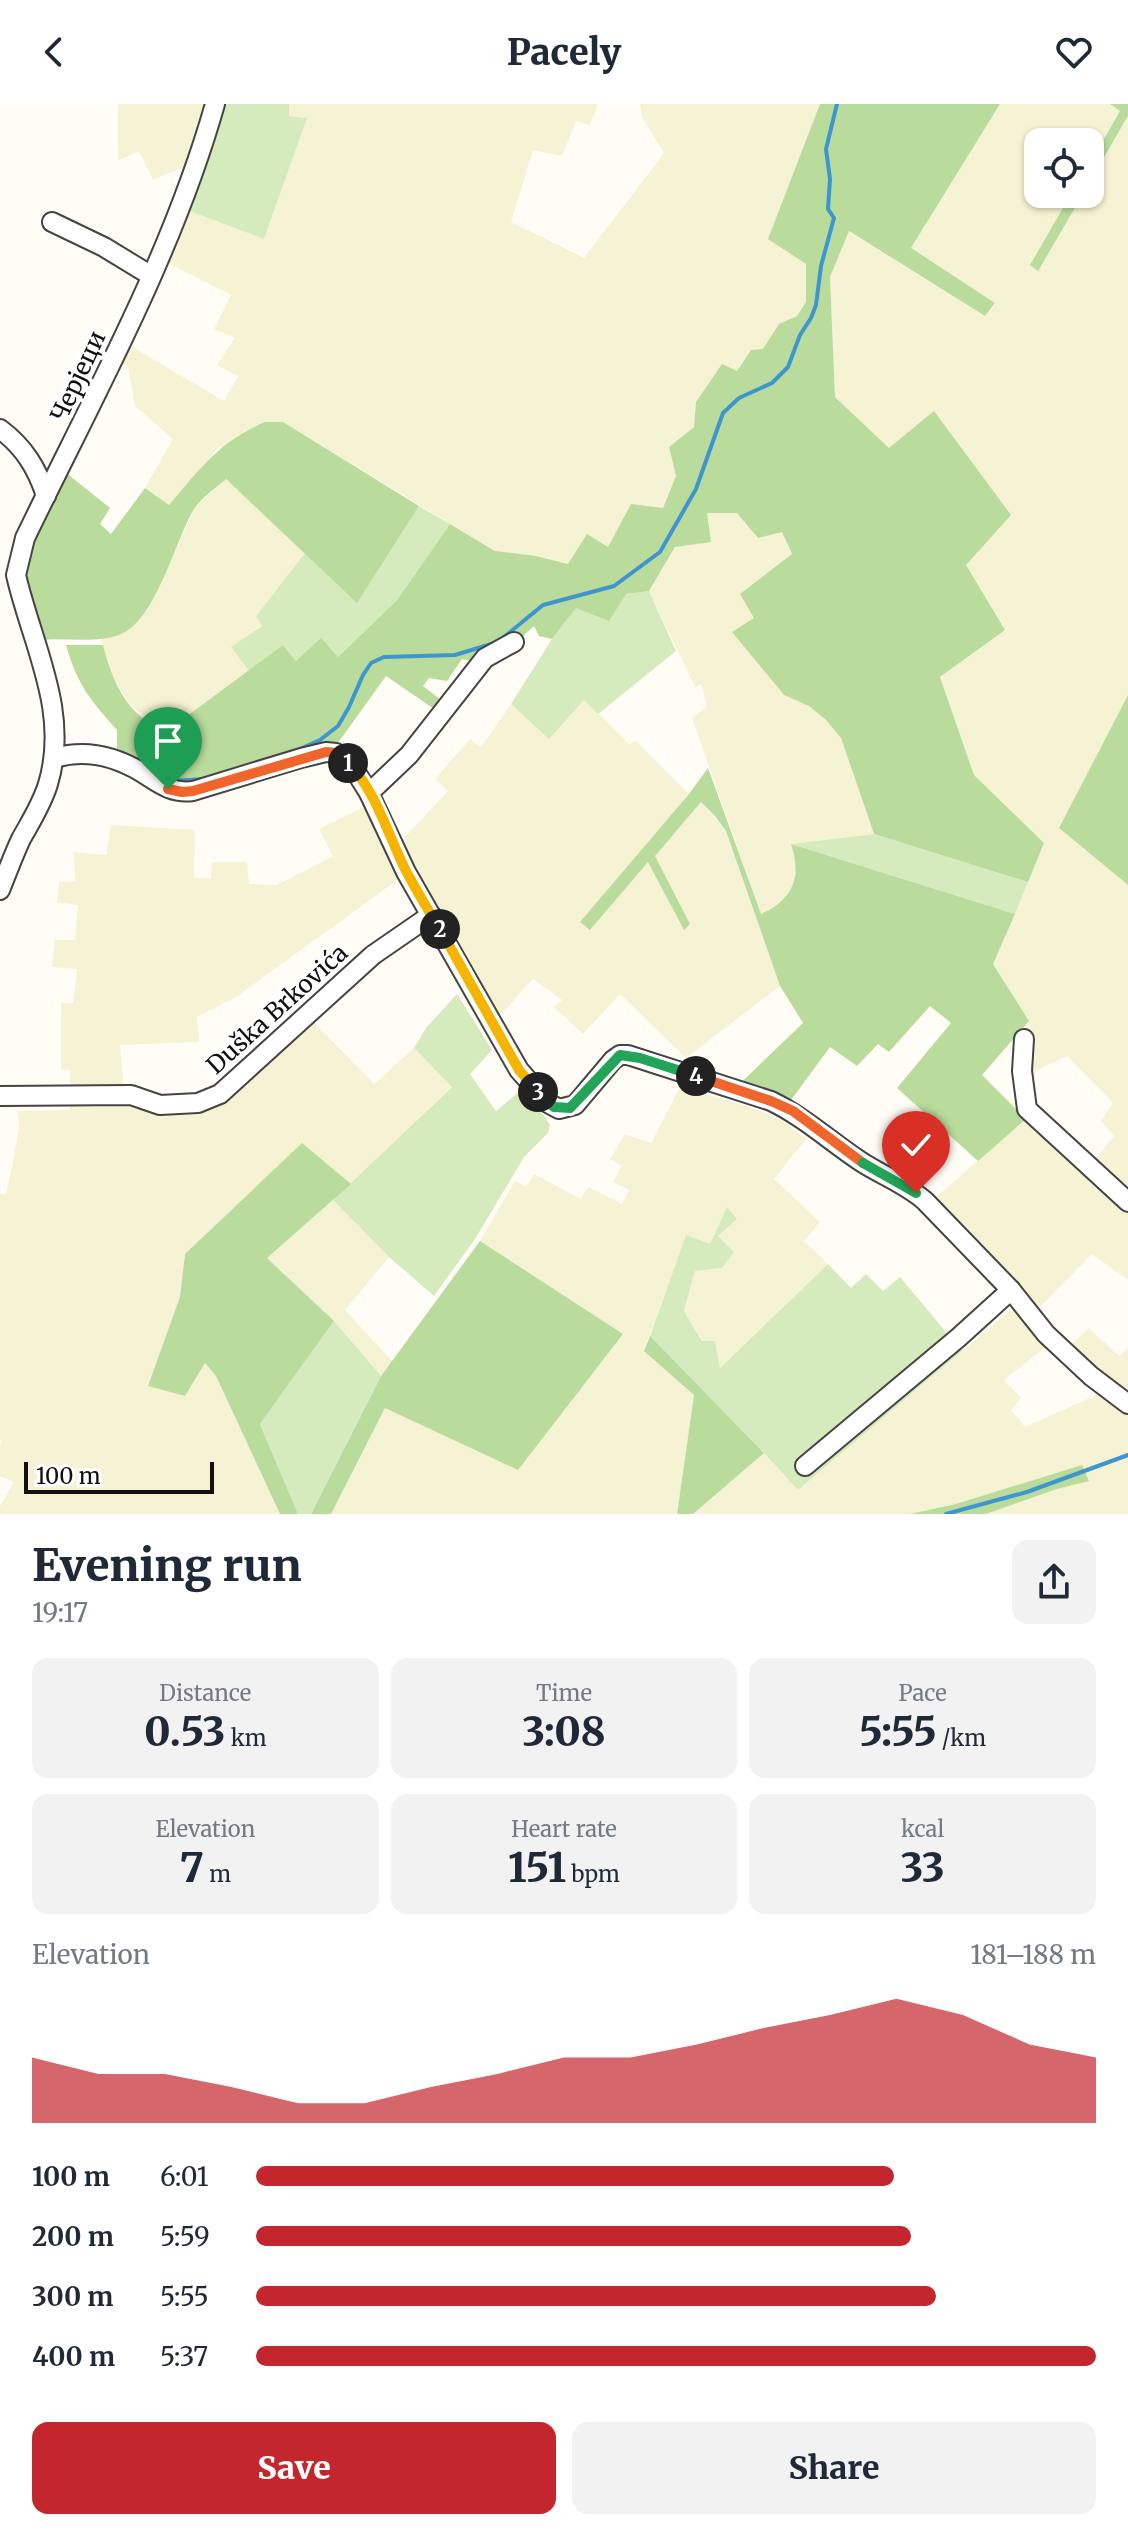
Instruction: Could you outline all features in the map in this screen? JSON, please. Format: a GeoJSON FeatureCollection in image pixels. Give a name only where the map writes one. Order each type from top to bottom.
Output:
{"type":"FeatureCollection","features":[{"type":"Feature","properties":{"kind":"street","name":"Черјеци"},"geometry":{"type":"LineString","coordinates":[[55,758],[49,689],[16,575],[25,538],[178,214],[215,104]]}},
{"type":"Feature","properties":{"kind":"street"},"geometry":{"type":"LineString","coordinates":[[52,222],[104,247],[150,275]]}},
{"type":"Feature","properties":{"kind":"street"},"geometry":{"type":"LineString","coordinates":[[0,429],[30,459],[46,496]]}},
{"type":"Feature","properties":{"kind":"street"},"geometry":{"type":"LineString","coordinates":[[369,793],[409,755],[485,658],[514,642]]}},
{"type":"Feature","properties":{"kind":"street"},"geometry":{"type":"LineString","coordinates":[[0,890],[21,840],[39,808],[55,758],[70,753],[95,754],[118,760],[168,789],[182,792],[301,758],[326,752],[336,753],[354,769],[369,793],[406,872],[519,1070],[554,1107],[564,1109],[575,1105],[620,1055],[640,1058],[793,1111],[861,1162],[916,1193],[956,1230],[1046,1334],[1091,1376],[1128,1404]]}},
{"type":"Feature","properties":{"kind":"street","name":"Duška Brkovića"},"geometry":{"type":"LineString","coordinates":[[0,1096],[131,1095],[160,1105],[198,1103],[209,1099],[220,1094],[373,955],[431,915]]}},
{"type":"Feature","properties":{"kind":"street"},"geometry":{"type":"LineString","coordinates":[[1024,1039],[1022,1071],[1027,1109],[1128,1202]]}},
{"type":"Feature","properties":{"kind":"street"},"geometry":{"type":"LineString","coordinates":[[805,1466],[1011,1290]]}},
{"type":"Feature","properties":{"kind":"shaded area"},"geometry":{"type":"Polygon","coordinates":[[[118,104],[209,104],[193,163],[153,180],[139,151],[118,161],[118,104]]]}},
{"type":"Feature","properties":{"kind":"shaded area"},"geometry":{"type":"Polygon","coordinates":[[[289,104],[598,104],[590,125],[576,121],[562,156],[533,150],[511,222],[584,258],[664,153],[642,117],[640,104],[825,104],[806,264],[806,302],[797,316],[779,325],[763,350],[751,350],[736,371],[722,365],[696,402],[694,427],[669,447],[676,476],[663,508],[608,547],[568,564],[495,551],[283,422],[217,449],[169,506],[145,488],[173,439],[135,406],[128,366],[116,361],[124,342],[224,401],[238,376],[217,365],[235,338],[214,329],[231,295],[162,260],[184,209],[264,239],[307,118],[289,116],[289,104]]]}},
{"type":"Feature","properties":{"kind":"shaded area"},"geometry":{"type":"Polygon","coordinates":[[[1000,104],[1110,104],[1120,111],[1104,139],[1104,128],[1024,128],[1024,208],[1063,208],[1030,265],[1038,270],[1075,208],[1104,208],[1104,157],[1128,116],[1128,695],[1059,828],[1128,885],[1128,1189],[1120,1199],[1088,1169],[1114,1136],[1101,1121],[1113,1103],[1067,1056],[1027,1075],[1029,1021],[993,964],[1044,843],[974,775],[940,677],[1005,630],[965,565],[934,412],[889,448],[835,397],[830,277],[848,231],[985,316],[995,304],[911,248],[1000,104]]]}},
{"type":"Feature","properties":{"kind":"shaded area"},"geometry":{"type":"Polygon","coordinates":[[[226,479],[305,553],[256,616],[262,625],[232,647],[249,671],[175,725],[150,723],[129,703],[110,673],[101,639],[122,634],[135,623],[155,595],[195,507],[226,479]]]}},
{"type":"Feature","properties":{"kind":"shaded area"},"geometry":{"type":"Polygon","coordinates":[[[707,513],[737,513],[782,532],[792,555],[741,594],[755,619],[733,631],[784,695],[809,706],[841,738],[874,834],[792,844],[797,860],[792,888],[786,899],[761,915],[692,718],[707,706],[701,684],[695,687],[649,591],[675,547],[707,513]]]}},
{"type":"Feature","properties":{"kind":"shaded area"},"geometry":{"type":"Polygon","coordinates":[[[584,699],[630,745],[635,740],[689,794],[581,922],[591,929],[648,861],[684,929],[689,924],[654,856],[701,802],[726,831],[780,986],[686,1058],[620,994],[583,1034],[554,1007],[562,1000],[533,979],[498,1018],[414,868],[236,997],[197,1017],[199,1042],[120,1045],[125,1099],[203,1097],[309,1017],[374,1084],[414,1048],[452,1086],[351,1184],[302,1144],[185,1254],[180,1297],[167,1336],[204,1362],[216,1376],[280,1514],[0,1514],[0,1506],[14,1482],[0,1476],[0,1194],[6,1194],[12,1167],[19,1128],[17,1111],[70,1110],[70,1070],[61,1069],[61,1003],[73,1003],[77,969],[52,967],[55,940],[75,940],[78,905],[57,902],[59,882],[75,881],[74,852],[106,855],[111,825],[195,830],[194,878],[211,878],[212,862],[247,862],[249,884],[277,885],[333,856],[319,829],[364,807],[389,854],[448,791],[435,779],[470,739],[481,747],[511,704],[549,738],[584,699]]]}},
{"type":"Feature","properties":{"kind":"shaded area"},"geometry":{"type":"Polygon","coordinates":[[[680,1087],[770,1115],[806,1139],[774,1179],[820,1222],[804,1241],[828,1264],[720,1368],[684,1311],[695,1271],[722,1268],[718,1236],[728,1208],[710,1244],[686,1236],[644,1350],[694,1395],[677,1514],[331,1514],[385,1408],[622,1334],[480,1241],[515,1181],[526,1187],[534,1174],[581,1199],[588,1187],[622,1204],[629,1190],[613,1182],[621,1166],[610,1159],[625,1134],[651,1143],[680,1087]]]}},
{"type":"Feature","properties":{"kind":"shaded area"},"geometry":{"type":"Polygon","coordinates":[[[1026,1119],[1128,1214],[1128,1280],[1092,1254],[1031,1316],[928,1204],[1026,1119]]]}},
{"type":"Feature","properties":{"kind":"shaded area"},"geometry":{"type":"Polygon","coordinates":[[[333,1200],[389,1257],[345,1310],[392,1361],[381,1376],[334,1321],[267,1258],[333,1200]]]}},
{"type":"Feature","properties":{"kind":"shaded area"},"geometry":{"type":"Polygon","coordinates":[[[1013,1308],[1049,1344],[1004,1380],[1021,1398],[1011,1410],[1025,1427],[1101,1393],[1066,1349],[1089,1328],[1119,1356],[1128,1347],[1128,1514],[986,1514],[1088,1481],[910,1514],[693,1514],[764,1453],[798,1490],[1013,1308]]]}},
{"type":"Feature","properties":{"kind":"green space"},"geometry":{"type":"Polygon","coordinates":[[[221,104],[289,104],[289,116],[307,118],[264,239],[184,209],[221,104]]]}},
{"type":"Feature","properties":{"kind":"green space"},"geometry":{"type":"Polygon","coordinates":[[[820,104],[1000,104],[911,248],[995,303],[985,316],[849,231],[830,277],[835,397],[889,448],[934,411],[1011,515],[966,565],[1005,630],[940,677],[974,775],[1044,843],[1028,882],[874,834],[841,738],[809,706],[784,695],[732,632],[754,618],[740,594],[792,554],[782,532],[758,538],[737,513],[707,513],[711,542],[675,547],[649,591],[626,594],[609,621],[576,608],[552,639],[539,636],[534,626],[510,648],[493,658],[484,661],[462,659],[447,681],[429,678],[423,686],[445,703],[437,711],[386,676],[330,754],[195,796],[117,761],[117,730],[86,691],[66,645],[103,645],[109,667],[131,707],[152,724],[175,725],[283,645],[296,661],[321,638],[338,657],[397,600],[450,524],[495,551],[568,564],[587,534],[608,547],[631,504],[663,508],[676,476],[669,447],[694,427],[696,402],[722,364],[737,371],[751,350],[763,349],[779,324],[797,316],[806,302],[806,264],[768,239],[820,104]]]}},
{"type":"Feature","properties":{"kind":"green space"},"geometry":{"type":"Polygon","coordinates":[[[1110,104],[1128,104],[1128,116],[1104,157],[1104,139],[1120,111],[1110,104]]]}},
{"type":"Feature","properties":{"kind":"green space"},"geometry":{"type":"Polygon","coordinates":[[[1063,208],[1075,208],[1038,271],[1030,265],[1063,208]]]}},
{"type":"Feature","properties":{"kind":"green space"},"geometry":{"type":"Polygon","coordinates":[[[265,422],[283,422],[419,506],[357,603],[226,479],[194,509],[154,598],[132,627],[109,638],[38,640],[24,578],[26,549],[65,472],[110,508],[100,524],[111,534],[145,488],[169,505],[222,447],[265,422]]]}},
{"type":"Feature","properties":{"kind":"green space"},"geometry":{"type":"Polygon","coordinates":[[[419,506],[450,524],[397,600],[338,657],[296,661],[283,645],[249,671],[231,647],[262,626],[256,616],[305,553],[357,602],[419,506]]]}},
{"type":"Feature","properties":{"kind":"green space"},"geometry":{"type":"Polygon","coordinates":[[[649,591],[676,651],[598,714],[584,700],[549,739],[511,704],[552,639],[576,608],[649,591]]]}},
{"type":"Feature","properties":{"kind":"green space"},"geometry":{"type":"Polygon","coordinates":[[[1128,695],[1128,885],[1059,828],[1128,695]]]}},
{"type":"Feature","properties":{"kind":"green space"},"geometry":{"type":"Polygon","coordinates":[[[708,768],[761,914],[781,902],[792,886],[795,867],[791,844],[1015,914],[993,964],[1029,1021],[982,1075],[1026,1119],[978,1161],[897,1088],[951,1023],[930,1006],[889,1052],[878,1044],[857,1066],[830,1047],[783,1111],[729,1094],[803,1023],[780,986],[726,831],[701,802],[655,856],[690,924],[684,930],[648,862],[590,930],[580,922],[708,768]]]}},
{"type":"Feature","properties":{"kind":"green space"},"geometry":{"type":"Polygon","coordinates":[[[874,834],[1028,882],[1015,914],[791,844],[874,834]]]}},
{"type":"Feature","properties":{"kind":"green space"},"geometry":{"type":"Polygon","coordinates":[[[457,994],[492,1050],[470,1074],[496,1111],[525,1087],[550,1125],[548,1133],[524,1157],[475,1239],[434,1296],[389,1257],[333,1200],[452,1087],[414,1048],[426,1028],[457,994]]]}},
{"type":"Feature","properties":{"kind":"green space"},"geometry":{"type":"Polygon","coordinates":[[[302,1143],[351,1184],[267,1258],[334,1321],[260,1424],[298,1514],[280,1514],[216,1376],[205,1363],[185,1396],[148,1386],[180,1297],[185,1254],[302,1143]]]}},
{"type":"Feature","properties":{"kind":"green space"},"geometry":{"type":"Polygon","coordinates":[[[727,1207],[737,1219],[718,1236],[734,1252],[722,1268],[695,1271],[684,1311],[702,1341],[715,1341],[720,1368],[828,1264],[851,1288],[866,1274],[883,1291],[900,1277],[962,1351],[798,1490],[650,1336],[686,1235],[710,1244],[727,1207]]]}},
{"type":"Feature","properties":{"kind":"green space"},"geometry":{"type":"Polygon","coordinates":[[[480,1241],[623,1334],[518,1470],[385,1408],[331,1514],[311,1514],[381,1376],[480,1241]]]}},
{"type":"Feature","properties":{"kind":"green space"},"geometry":{"type":"Polygon","coordinates":[[[334,1321],[381,1376],[311,1514],[298,1514],[260,1424],[334,1321]]]}},
{"type":"Feature","properties":{"kind":"green space"},"geometry":{"type":"Polygon","coordinates":[[[650,1336],[764,1453],[693,1514],[677,1514],[694,1395],[644,1351],[650,1336]]]}},
{"type":"Feature","properties":{"kind":"green space"},"geometry":{"type":"Polygon","coordinates":[[[1082,1465],[1089,1481],[986,1514],[910,1514],[956,1504],[1082,1465]]]}},
{"type":"Feature","properties":{"kind":"waterway"},"geometry":{"type":"LineString","coordinates":[[300,749],[320,740],[338,726],[371,663],[384,657],[455,655],[498,642],[543,605],[614,586],[660,552],[696,489],[723,413],[739,398],[772,383],[788,367],[800,335],[811,318],[834,218],[828,209],[830,179],[826,149],[837,104]]}},
{"type":"Feature","properties":{"kind":"waterway"},"geometry":{"type":"LineString","coordinates":[[173,781],[204,779]]}},
{"type":"Feature","properties":{"kind":"waterway"},"geometry":{"type":"LineString","coordinates":[[946,1514],[1027,1492],[1128,1455]]}},
{"type":"Feature","properties":{"kind":"route"},"geometry":{"type":"LineString","coordinates":[[168,789],[193,791],[301,758],[326,752],[336,753],[354,769],[369,793],[406,872],[519,1070],[548,1103],[559,1109],[570,1108],[613,1060],[620,1055],[628,1055],[793,1111],[861,1162],[916,1193]]}}]}
